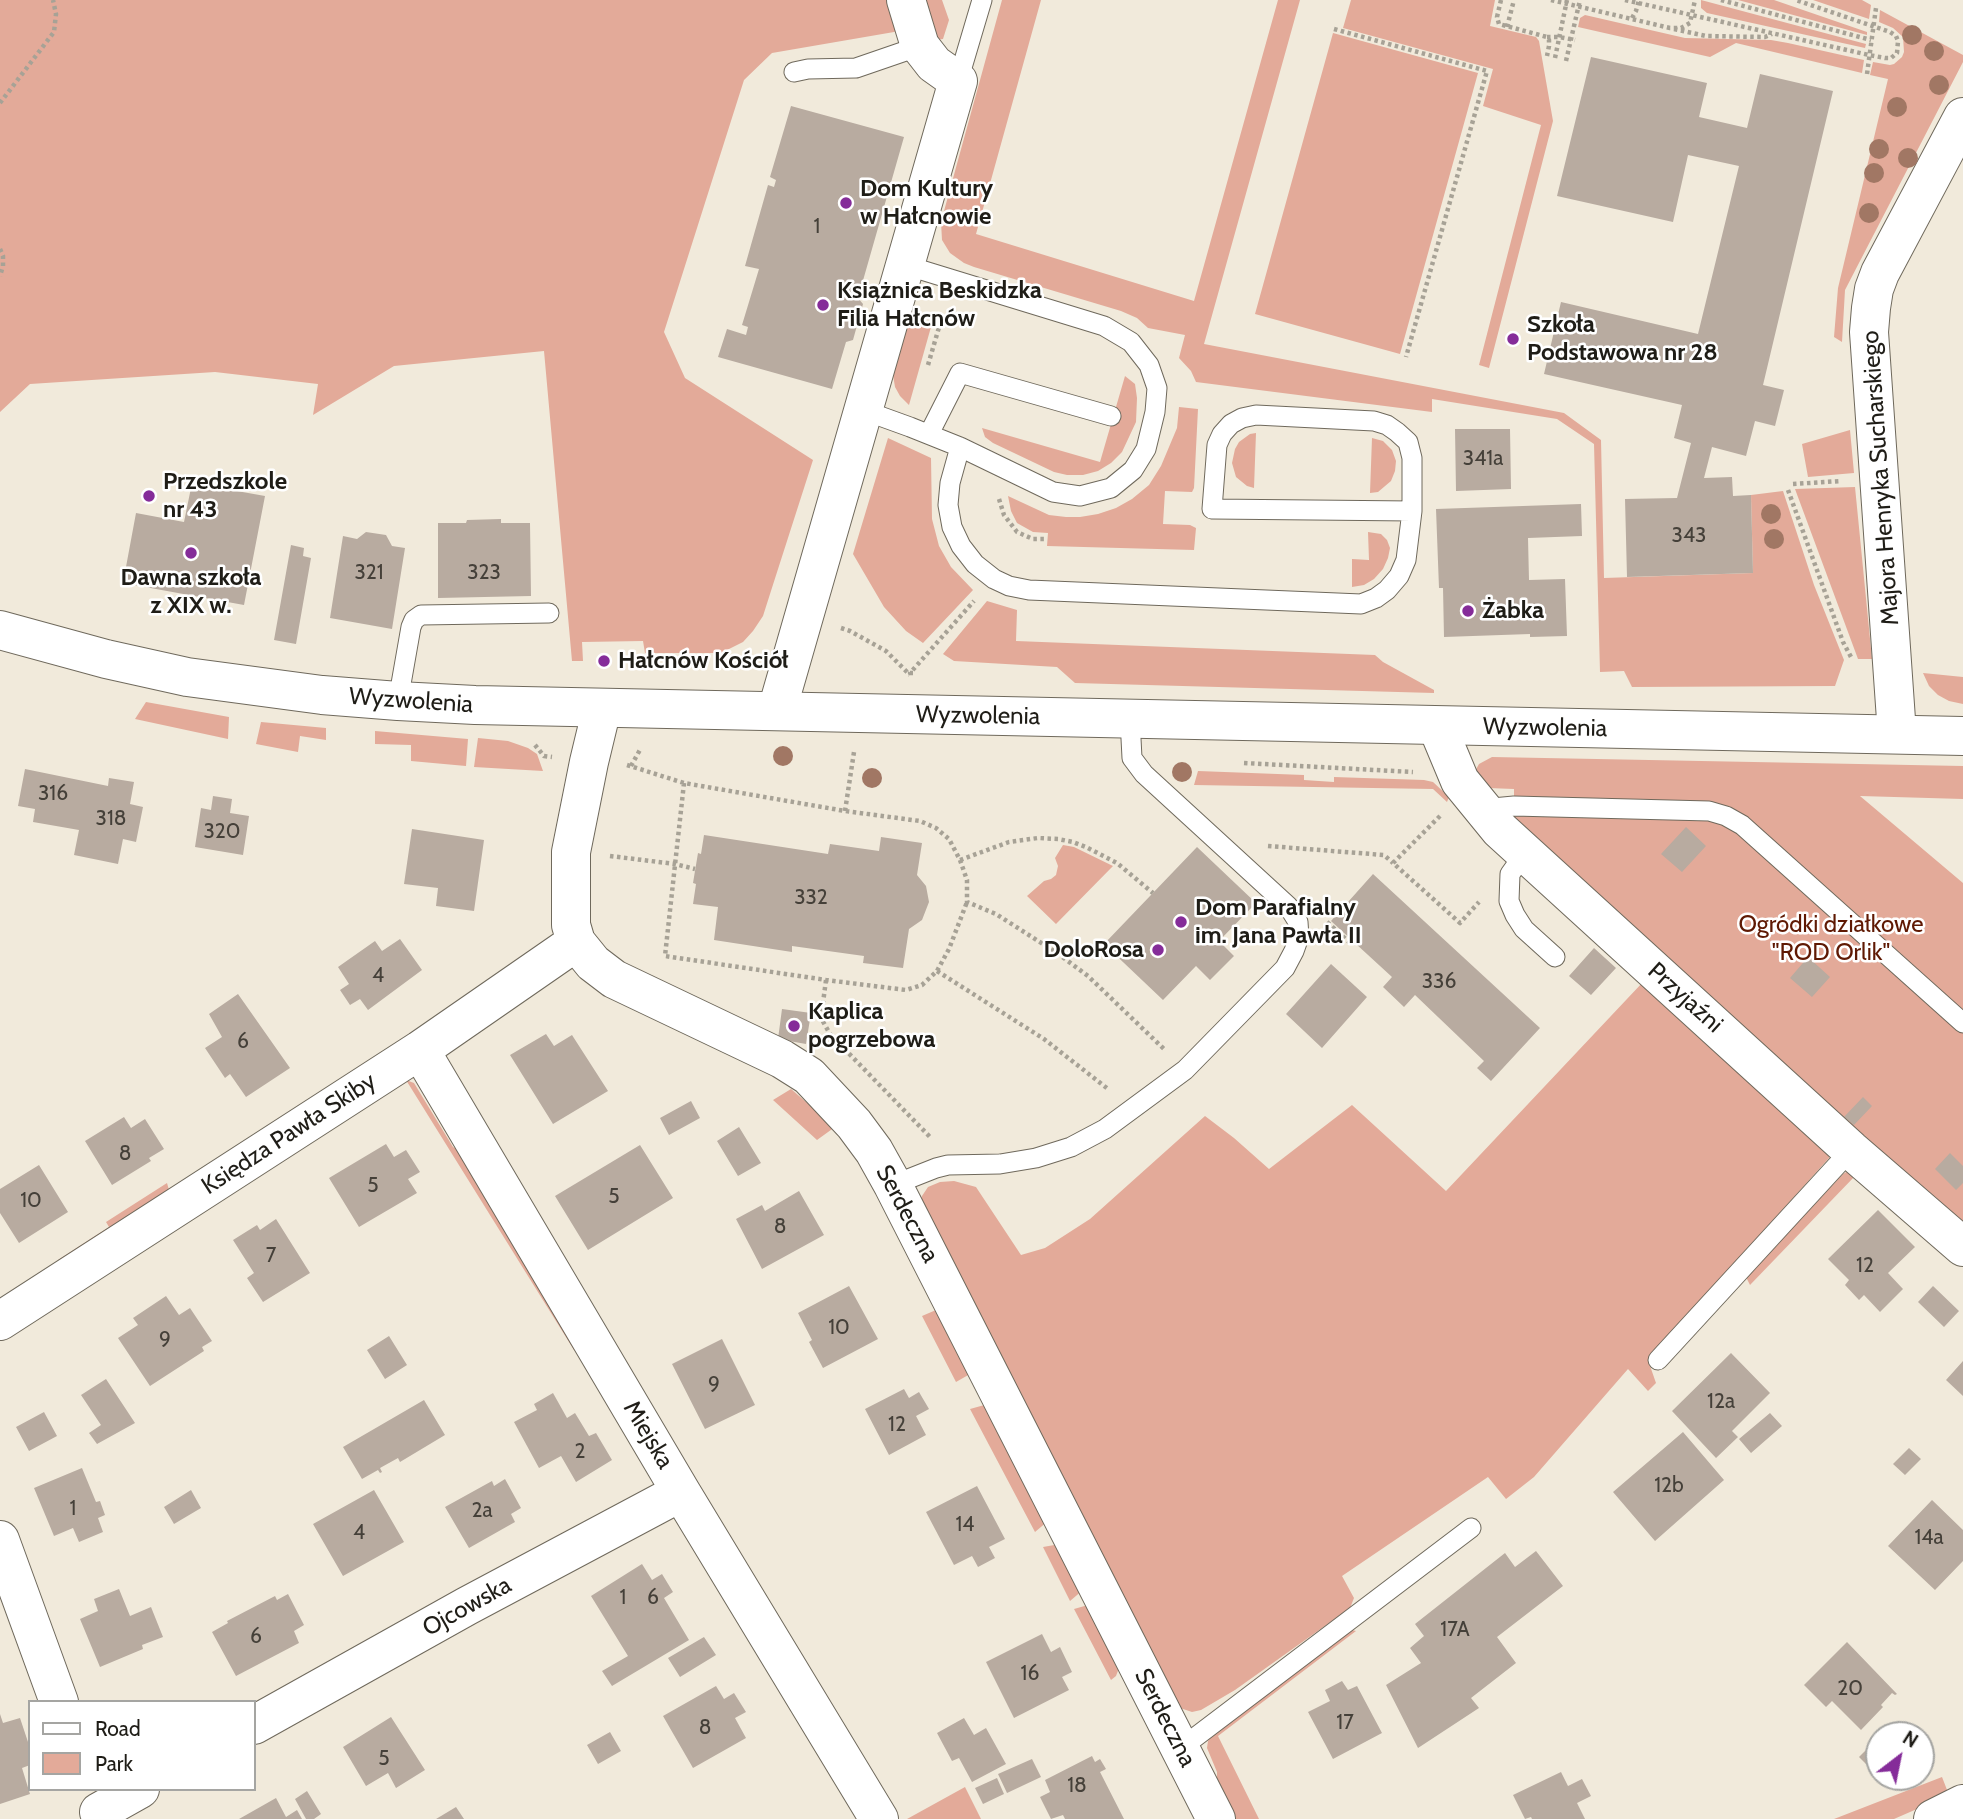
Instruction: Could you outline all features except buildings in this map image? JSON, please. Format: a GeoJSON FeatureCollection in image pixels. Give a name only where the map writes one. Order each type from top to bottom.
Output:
{"type":"FeatureCollection","features":[{"type":"Feature","properties":{"kind":"street"},"geometry":{"type":"LineString","coordinates":[[777,710],[958,81],[934,64],[920,46],[906,0]]}},
{"type":"Feature","properties":{"kind":"street","name":"Majora Henryka Sucharskiego"},"geometry":{"type":"LineString","coordinates":[[1897,734],[1869,332],[1874,289],[1880,273],[1963,117]]}},
{"type":"Feature","properties":{"kind":"street","name":"Wyzwolenia"},"geometry":{"type":"LineString","coordinates":[[0,630],[106,659],[187,677],[322,695],[398,701],[602,708],[1963,736]]}},
{"type":"Feature","properties":{"kind":"street"},"geometry":{"type":"LineString","coordinates":[[576,942],[571,925],[571,852],[602,708]]}},
{"type":"Feature","properties":{"kind":"street","name":"Przyjaźni"},"geometry":{"type":"LineString","coordinates":[[1437,726],[1460,781],[1500,830],[1851,1150],[1963,1247]]}},
{"type":"Feature","properties":{"kind":"street","name":"Księdza Pawła Skiby"},"geometry":{"type":"LineString","coordinates":[[0,1321],[420,1050],[576,942]]}},
{"type":"Feature","properties":{"kind":"street","name":"Serdeczna"},"geometry":{"type":"LineString","coordinates":[[576,942],[593,962],[614,979],[782,1059],[809,1076],[854,1124],[874,1151],[1216,1819]]}},
{"type":"Feature","properties":{"kind":"street","name":"Miejska"},"geometry":{"type":"LineString","coordinates":[[420,1050],[681,1492],[879,1819]]}},
{"type":"Feature","properties":{"kind":"street","name":"Ojcowska"},"geometry":{"type":"LineString","coordinates":[[256,1724],[467,1606],[681,1492]]}},
{"type":"Feature","properties":{"kind":"street"},"geometry":{"type":"LineString","coordinates":[[0,1540],[58,1700]]}},
{"type":"Feature","properties":{"kind":"street"},"geometry":{"type":"LineString","coordinates":[[97,1807],[134,1791]]}},
{"type":"Feature","properties":{"kind":"street"},"geometry":{"type":"LineString","coordinates":[[1933,1819],[1963,1804]]}},
{"type":"Feature","properties":{"kind":"lane"},"geometry":{"type":"LineString","coordinates":[[958,81],[982,0]]}},
{"type":"Feature","properties":{"kind":"lane"},"geometry":{"type":"LineString","coordinates":[[794,72],[856,68],[920,46]]}},
{"type":"Feature","properties":{"kind":"lane"},"geometry":{"type":"LineString","coordinates":[[863,410],[960,447],[1053,492],[1080,496],[1111,488],[1133,470],[1146,449],[1155,412],[1157,388],[1149,365],[1131,342],[1104,326],[905,265]]}},
{"type":"Feature","properties":{"kind":"lane"},"geometry":{"type":"LineString","coordinates":[[929,434],[960,373],[1111,416]]}},
{"type":"Feature","properties":{"kind":"lane"},"geometry":{"type":"LineString","coordinates":[[960,447],[950,483],[948,505],[952,527],[961,546],[975,564],[994,579],[1009,586],[1029,590],[1361,604],[1387,590],[1399,576],[1406,560],[1412,511],[1412,458],[1408,442],[1387,425],[1374,421],[1256,415],[1231,424],[1222,434],[1217,445],[1212,509],[1412,511]]}},
{"type":"Feature","properties":{"kind":"lane"},"geometry":{"type":"LineString","coordinates":[[398,701],[411,627],[414,620],[421,615],[550,612]]}},
{"type":"Feature","properties":{"kind":"lane"},"geometry":{"type":"LineString","coordinates":[[893,1185],[948,1165],[1000,1164],[1048,1155],[1094,1135],[1185,1070],[1284,968],[1299,937],[1297,922],[1288,906],[1144,774],[1132,758],[1130,719]]}},
{"type":"Feature","properties":{"kind":"lane"},"geometry":{"type":"LineString","coordinates":[[1481,809],[1514,806],[1709,811],[1726,816],[1742,825],[1963,1023]]}},
{"type":"Feature","properties":{"kind":"lane"},"geometry":{"type":"LineString","coordinates":[[1525,853],[1510,874],[1509,901],[1524,929],[1555,957]]}},
{"type":"Feature","properties":{"kind":"lane"},"geometry":{"type":"LineString","coordinates":[[1658,1360],[1851,1150]]}},
{"type":"Feature","properties":{"kind":"lane"},"geometry":{"type":"LineString","coordinates":[[1181,1748],[1471,1528]]}},
{"type":"Feature","properties":{"kind":"path"},"geometry":{"type":"LineString","coordinates":[[0,103],[54,32],[56,14],[53,0]]}},
{"type":"Feature","properties":{"kind":"path"},"geometry":{"type":"LineString","coordinates":[[1501,0],[1497,21],[1507,27],[1573,40]]}},
{"type":"Feature","properties":{"kind":"path"},"geometry":{"type":"LineString","coordinates":[[1507,27],[1514,0]]}},
{"type":"Feature","properties":{"kind":"path"},"geometry":{"type":"LineString","coordinates":[[1551,0],[1706,36],[1765,37],[1773,33]]}},
{"type":"Feature","properties":{"kind":"path"},"geometry":{"type":"LineString","coordinates":[[1566,61],[1573,40],[1580,0]]}},
{"type":"Feature","properties":{"kind":"path"},"geometry":{"type":"LineString","coordinates":[[1625,0],[1639,1],[1869,55],[1891,58],[1896,53],[1896,36],[1796,0]]}},
{"type":"Feature","properties":{"kind":"path"},"geometry":{"type":"LineString","coordinates":[[1670,28],[1687,26],[1695,0]]}},
{"type":"Feature","properties":{"kind":"path"},"geometry":{"type":"LineString","coordinates":[[1721,0],[1871,40]]}},
{"type":"Feature","properties":{"kind":"path"},"geometry":{"type":"LineString","coordinates":[[1631,19],[1639,1]]}},
{"type":"Feature","properties":{"kind":"path"},"geometry":{"type":"LineString","coordinates":[[1555,58],[1566,2]]}},
{"type":"Feature","properties":{"kind":"path"},"geometry":{"type":"LineString","coordinates":[[1867,74],[1876,8]]}},
{"type":"Feature","properties":{"kind":"path"},"geometry":{"type":"LineString","coordinates":[[1334,29],[1487,71],[1406,357]]}},
{"type":"Feature","properties":{"kind":"path"},"geometry":{"type":"LineString","coordinates":[[1546,56],[1549,46],[1547,37]]}},
{"type":"Feature","properties":{"kind":"path"},"geometry":{"type":"LineString","coordinates":[[0,88],[7,94]]}},
{"type":"Feature","properties":{"kind":"path"},"geometry":{"type":"LineString","coordinates":[[0,250],[4,266],[0,276]]}},
{"type":"Feature","properties":{"kind":"path"},"geometry":{"type":"LineString","coordinates":[[1001,467],[998,498],[1010,524],[1026,537],[1044,539]]}},
{"type":"Feature","properties":{"kind":"path"},"geometry":{"type":"LineString","coordinates":[[1793,484],[1878,479]]}},
{"type":"Feature","properties":{"kind":"path"},"geometry":{"type":"LineString","coordinates":[[1788,490],[1843,642],[1855,667]]}},
{"type":"Feature","properties":{"kind":"path"},"geometry":{"type":"LineString","coordinates":[[589,762],[631,766],[684,783],[920,821],[936,828],[949,839],[967,880],[967,902],[949,949],[937,971],[922,985],[906,990],[665,956],[684,783]]}},
{"type":"Feature","properties":{"kind":"path"},"geometry":{"type":"LineString","coordinates":[[1393,863],[1441,814]]}},
{"type":"Feature","properties":{"kind":"path"},"geometry":{"type":"LineString","coordinates":[[960,860],[1009,842],[1038,838],[1058,839],[1073,842],[1117,863],[1153,893]]}},
{"type":"Feature","properties":{"kind":"path"},"geometry":{"type":"LineString","coordinates":[[1255,845],[1384,855],[1460,923],[1479,901],[1509,901]]}},
{"type":"Feature","properties":{"kind":"path"},"geometry":{"type":"LineString","coordinates":[[571,852],[675,864],[695,869]]}},
{"type":"Feature","properties":{"kind":"path"},"geometry":{"type":"LineString","coordinates":[[967,902],[996,914],[1088,976],[1185,1070]]}},
{"type":"Feature","properties":{"kind":"path"},"geometry":{"type":"LineString","coordinates":[[1320,916],[1349,943]]}},
{"type":"Feature","properties":{"kind":"path"},"geometry":{"type":"LineString","coordinates":[[937,971],[1044,1039],[1134,1109]]}},
{"type":"Feature","properties":{"kind":"path"},"geometry":{"type":"LineString","coordinates":[[826,980],[821,1018],[830,1034],[934,1141]]}},
{"type":"Feature","properties":{"kind":"green space"},"geometry":{"type":"Polygon","coordinates":[[[0,0],[889,0],[899,30],[772,53],[744,80],[664,332],[685,378],[813,460],[763,616],[753,631],[743,642],[721,653],[645,653],[643,641],[582,642],[583,661],[572,661],[544,351],[394,366],[313,415],[318,384],[215,372],[30,384],[0,412],[0,0]]]}},
{"type":"Feature","properties":{"kind":"green space"},"geometry":{"type":"Polygon","coordinates":[[[920,0],[942,0],[949,20],[943,39],[936,40],[920,0]]]}},
{"type":"Feature","properties":{"kind":"green space"},"geometry":{"type":"Polygon","coordinates":[[[1002,0],[1041,0],[976,234],[1194,301],[1278,0],[1300,0],[1204,344],[1564,413],[1601,440],[1604,578],[1753,573],[1751,495],[1783,491],[1814,585],[1844,660],[1835,686],[1632,687],[1624,671],[1600,672],[1594,444],[1557,419],[1432,399],[1432,412],[1196,382],[1191,371],[1179,358],[1185,335],[1148,328],[1137,318],[1121,311],[974,267],[950,253],[942,240],[941,222],[1002,0]]]}},
{"type":"Feature","properties":{"kind":"green space"},"geometry":{"type":"Polygon","coordinates":[[[1351,0],[1495,0],[1490,26],[1536,37],[1539,41],[1553,121],[1489,368],[1479,365],[1541,125],[1483,106],[1493,69],[1343,28],[1351,0]]]}},
{"type":"Feature","properties":{"kind":"green space"},"geometry":{"type":"Polygon","coordinates":[[[1701,0],[1866,44],[1865,48],[1707,13],[1701,8],[1701,0]]]}},
{"type":"Feature","properties":{"kind":"green space"},"geometry":{"type":"Polygon","coordinates":[[[1738,0],[1774,0],[1867,32],[1867,35],[1738,0]]]}},
{"type":"Feature","properties":{"kind":"green space"},"geometry":{"type":"Polygon","coordinates":[[[1813,0],[1862,0],[1871,5],[1869,19],[1813,0]]]}},
{"type":"Feature","properties":{"kind":"green space"},"geometry":{"type":"Polygon","coordinates":[[[1880,10],[1963,55],[1963,62],[1845,290],[1842,342],[1834,337],[1838,288],[1888,79],[1870,75],[1873,62],[1894,64],[1904,52],[1903,37],[1893,28],[1879,22],[1880,10]]]}},
{"type":"Feature","properties":{"kind":"green space"},"geometry":{"type":"Polygon","coordinates":[[[1585,15],[1685,38],[1771,40],[1788,43],[1864,60],[1862,73],[1736,43],[1710,57],[1578,27],[1580,18],[1585,15]]]}},
{"type":"Feature","properties":{"kind":"green space"},"geometry":{"type":"Polygon","coordinates":[[[1333,33],[1478,73],[1400,354],[1255,314],[1333,33]]]}},
{"type":"Feature","properties":{"kind":"green space"},"geometry":{"type":"Polygon","coordinates":[[[912,321],[931,327],[909,405],[895,387],[893,375],[907,326],[912,321]]]}},
{"type":"Feature","properties":{"kind":"green space"},"geometry":{"type":"Polygon","coordinates":[[[1125,376],[1135,384],[1136,422],[1122,452],[1098,471],[1083,475],[1054,472],[985,437],[982,428],[1100,462],[1125,376]]]}},
{"type":"Feature","properties":{"kind":"green space"},"geometry":{"type":"Polygon","coordinates":[[[1179,407],[1198,409],[1194,488],[1192,492],[1165,491],[1163,524],[1190,525],[1196,528],[1194,550],[1047,546],[1048,533],[1033,532],[1017,523],[1008,496],[1049,515],[1066,517],[1098,514],[1132,499],[1149,485],[1161,466],[1177,428],[1179,407]]]}},
{"type":"Feature","properties":{"kind":"green space"},"geometry":{"type":"Polygon","coordinates":[[[1850,430],[1854,473],[1808,477],[1802,444],[1850,430]]]}},
{"type":"Feature","properties":{"kind":"green space"},"geometry":{"type":"Polygon","coordinates":[[[1256,433],[1254,488],[1236,477],[1232,463],[1239,442],[1256,433]]]}},
{"type":"Feature","properties":{"kind":"green space"},"geometry":{"type":"Polygon","coordinates":[[[888,438],[931,458],[932,519],[939,546],[951,567],[973,590],[923,643],[906,631],[884,607],[853,554],[888,438]]]}},
{"type":"Feature","properties":{"kind":"green space"},"geometry":{"type":"Polygon","coordinates":[[[1372,438],[1383,441],[1392,450],[1396,461],[1391,481],[1378,492],[1370,493],[1372,438]]]}},
{"type":"Feature","properties":{"kind":"green space"},"geometry":{"type":"Polygon","coordinates":[[[1855,487],[1872,659],[1858,659],[1795,489],[1855,487]]]}},
{"type":"Feature","properties":{"kind":"green space"},"geometry":{"type":"Polygon","coordinates":[[[1368,532],[1381,534],[1387,540],[1390,548],[1388,558],[1374,579],[1364,585],[1352,587],[1352,559],[1369,560],[1368,532]]]}},
{"type":"Feature","properties":{"kind":"green space"},"geometry":{"type":"Polygon","coordinates":[[[987,601],[1017,610],[1016,641],[1375,655],[1434,690],[1434,693],[1075,683],[1057,667],[954,661],[943,654],[987,601]]]}},
{"type":"Feature","properties":{"kind":"green space"},"geometry":{"type":"Polygon","coordinates":[[[1923,673],[1963,677],[1963,704],[1938,695],[1929,686],[1923,673]]]}},
{"type":"Feature","properties":{"kind":"green space"},"geometry":{"type":"Polygon","coordinates":[[[146,702],[229,717],[228,739],[135,719],[146,702]]]}},
{"type":"Feature","properties":{"kind":"green space"},"geometry":{"type":"Polygon","coordinates":[[[261,722],[326,728],[326,740],[300,736],[298,752],[256,744],[261,722]]]}},
{"type":"Feature","properties":{"kind":"green space"},"geometry":{"type":"Polygon","coordinates":[[[375,731],[468,739],[466,766],[411,761],[411,745],[375,744],[375,731]]]}},
{"type":"Feature","properties":{"kind":"green space"},"geometry":{"type":"Polygon","coordinates":[[[478,738],[508,741],[528,748],[537,754],[543,771],[474,767],[478,738]]]}},
{"type":"Feature","properties":{"kind":"green space","name":"Ogródki działkowe \"ROD Orlik\""},"geometry":{"type":"Polygon","coordinates":[[[1492,757],[1963,766],[1963,799],[1860,796],[1963,883],[1963,1231],[1514,825],[1514,789],[1488,788],[1474,773],[1479,764],[1492,757]]]}},
{"type":"Feature","properties":{"kind":"green space"},"geometry":{"type":"Polygon","coordinates":[[[1198,771],[1304,775],[1304,780],[1334,782],[1334,777],[1424,780],[1433,782],[1449,797],[1447,802],[1433,789],[1194,785],[1198,771]]]}},
{"type":"Feature","properties":{"kind":"green space"},"geometry":{"type":"Polygon","coordinates":[[[1063,845],[1074,847],[1113,866],[1056,924],[1027,896],[1044,881],[1056,875],[1058,866],[1055,858],[1063,845]]]}},
{"type":"Feature","properties":{"kind":"green space"},"geometry":{"type":"Polygon","coordinates":[[[1643,982],[1830,1152],[1829,1158],[1653,1354],[1649,1363],[1656,1383],[1648,1391],[1628,1369],[1534,1477],[1506,1499],[1488,1477],[1342,1576],[1354,1598],[1350,1608],[1235,1690],[1201,1710],[1192,1712],[1180,1708],[920,1205],[922,1196],[928,1187],[940,1182],[954,1181],[976,1187],[1021,1255],[1045,1248],[1090,1219],[1205,1116],[1269,1169],[1352,1105],[1446,1191],[1643,982]]]}},
{"type":"Feature","properties":{"kind":"green space"},"geometry":{"type":"Polygon","coordinates":[[[406,1080],[414,1083],[453,1147],[469,1156],[575,1335],[574,1350],[406,1080]]]}},
{"type":"Feature","properties":{"kind":"green space"},"geometry":{"type":"Polygon","coordinates":[[[791,1089],[835,1127],[817,1140],[773,1100],[791,1089]]]}},
{"type":"Feature","properties":{"kind":"green space"},"geometry":{"type":"Polygon","coordinates":[[[1848,1171],[1855,1176],[1750,1285],[1746,1277],[1848,1171]]]}},
{"type":"Feature","properties":{"kind":"green space"},"geometry":{"type":"Polygon","coordinates":[[[167,1183],[171,1197],[63,1264],[58,1260],[109,1227],[106,1222],[167,1183]]]}},
{"type":"Feature","properties":{"kind":"green space"},"geometry":{"type":"Polygon","coordinates":[[[936,1310],[970,1374],[956,1382],[922,1316],[936,1310]]]}},
{"type":"Feature","properties":{"kind":"green space"},"geometry":{"type":"Polygon","coordinates":[[[988,1404],[1048,1521],[1035,1532],[970,1409],[988,1404]]]}},
{"type":"Feature","properties":{"kind":"green space"},"geometry":{"type":"Polygon","coordinates":[[[1060,1544],[1083,1590],[1070,1601],[1043,1547],[1060,1544]]]}},
{"type":"Feature","properties":{"kind":"green space"},"geometry":{"type":"Polygon","coordinates":[[[1088,1605],[1119,1668],[1111,1680],[1074,1609],[1088,1605]]]}},
{"type":"Feature","properties":{"kind":"green space"},"geometry":{"type":"Polygon","coordinates":[[[1352,1630],[1356,1631],[1218,1736],[1259,1819],[1227,1819],[1217,1798],[1217,1772],[1207,1748],[1213,1733],[1352,1630]]]}},
{"type":"Feature","properties":{"kind":"green space"},"geometry":{"type":"Polygon","coordinates":[[[1942,1777],[1949,1795],[1894,1819],[1834,1819],[1906,1791],[1935,1791],[1935,1780],[1942,1777]]]}},
{"type":"Feature","properties":{"kind":"green space"},"geometry":{"type":"Polygon","coordinates":[[[965,1787],[981,1819],[907,1819],[965,1787]]]}},
{"type":"Feature","properties":{"kind":"place","name":"Dom Kultury w Hałcnowie"},"geometry":{"type":"Point","coordinates":[846,203]}},
{"type":"Feature","properties":{"kind":"place","name":"Książnica Beskidzka Filia Hałcnów"},"geometry":{"type":"Point","coordinates":[823,305]}},
{"type":"Feature","properties":{"kind":"place","name":"Szkoła Podstawowa nr 28"},"geometry":{"type":"Point","coordinates":[1513,339]}},
{"type":"Feature","properties":{"kind":"place","name":"Przedszkole nr 43"},"geometry":{"type":"Point","coordinates":[149,496]}},
{"type":"Feature","properties":{"kind":"place","name":"Dawna szkoła z XIX w."},"geometry":{"type":"Point","coordinates":[191,553]}},
{"type":"Feature","properties":{"kind":"place","name":"Żabka"},"geometry":{"type":"Point","coordinates":[1468,611]}},
{"type":"Feature","properties":{"kind":"place","name":"Hałcnów Kościół"},"geometry":{"type":"Point","coordinates":[604,661]}},
{"type":"Feature","properties":{"kind":"place","name":"Dom Parafialny im. Jana Pawła II"},"geometry":{"type":"Point","coordinates":[1181,922]}},
{"type":"Feature","properties":{"kind":"place","name":"DoloRosa"},"geometry":{"type":"Point","coordinates":[1158,950]}},
{"type":"Feature","properties":{"kind":"place","name":"Kaplica pogrzebowa"},"geometry":{"type":"Point","coordinates":[794,1026]}}]}
